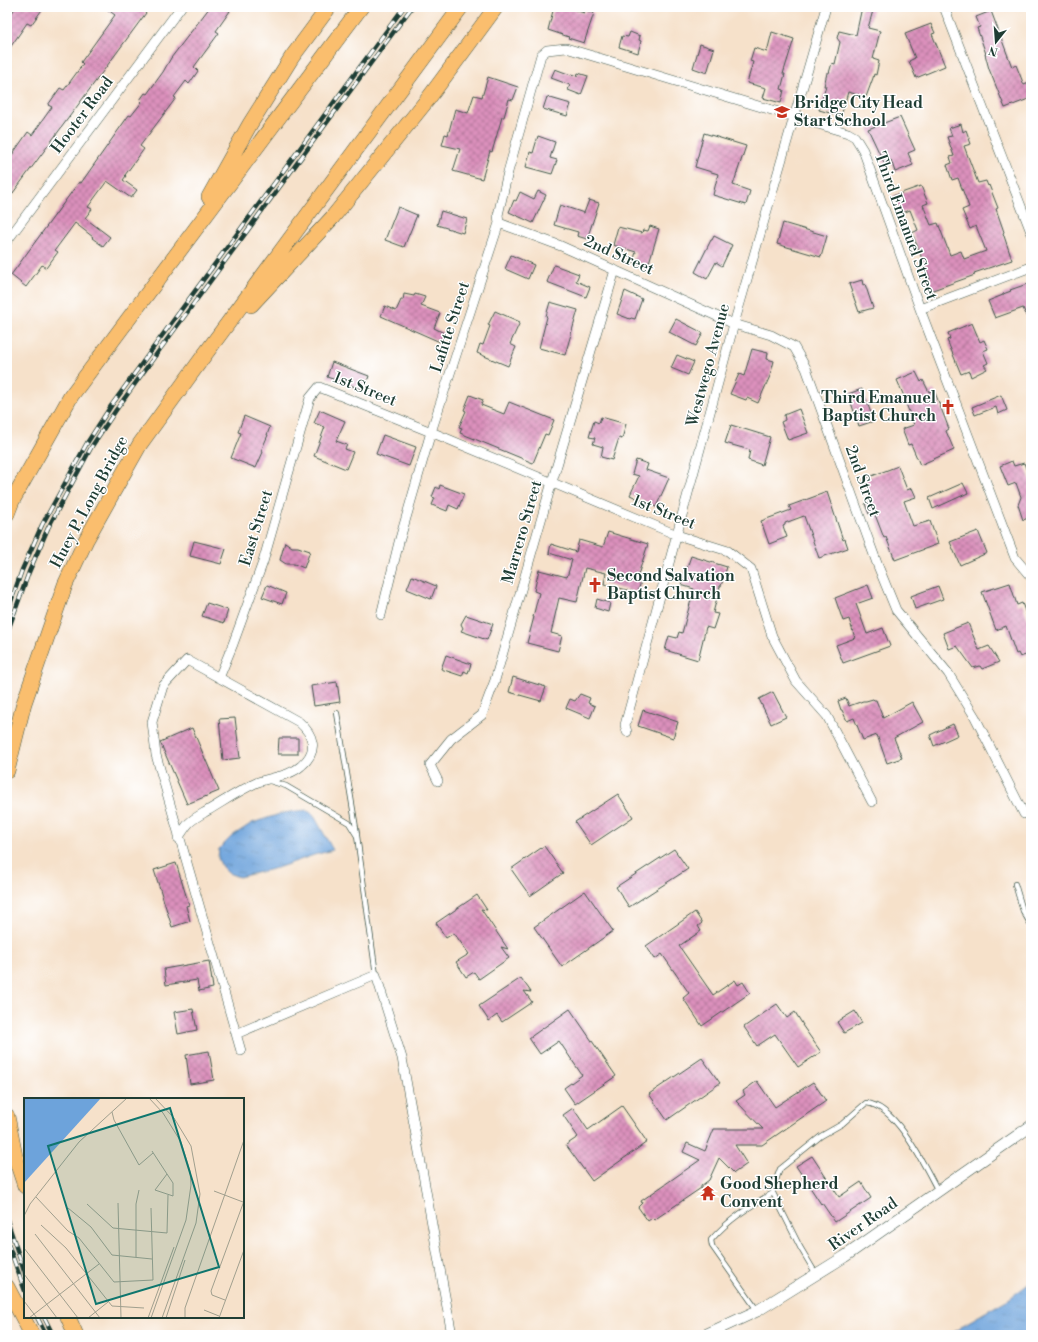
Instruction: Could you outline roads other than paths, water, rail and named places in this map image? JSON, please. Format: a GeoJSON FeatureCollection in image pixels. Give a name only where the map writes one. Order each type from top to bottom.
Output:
{"type":"FeatureCollection","features":[{"type":"Feature","properties":{"kind":"highway"},"geometry":{"type":"LineString","coordinates":[[177,254],[254,117],[292,57],[329,7]]}},
{"type":"Feature","properties":{"kind":"highway"},"geometry":{"type":"LineString","coordinates":[[7,514],[12,501],[71,396],[361,7]]}},
{"type":"Feature","properties":{"kind":"highway"},"geometry":{"type":"LineString","coordinates":[[203,357],[461,7]]}},
{"type":"Feature","properties":{"kind":"highway"},"geometry":{"type":"LineString","coordinates":[[203,357],[332,218],[428,99],[496,7]]}},
{"type":"Feature","properties":{"kind":"highway","name":"Huey P. Long Bridge"},"geometry":{"type":"LineString","coordinates":[[7,771],[24,703],[65,585],[86,540],[140,444],[203,357]]}},
{"type":"Feature","properties":{"kind":"highway"},"geometry":{"type":"LineString","coordinates":[[7,1116],[15,1156],[24,1183]]}},
{"type":"Feature","properties":{"kind":"highway"},"geometry":{"type":"LineString","coordinates":[[7,1286],[32,1335]]}},
{"type":"Feature","properties":{"kind":"highway"},"geometry":{"type":"LineString","coordinates":[[68,1318],[76,1335]]}},
{"type":"Feature","properties":{"kind":"street","name":"Hooter Road"},"geometry":{"type":"LineString","coordinates":[[7,241],[181,7]]}},
{"type":"Feature","properties":{"kind":"street","name":"Westwego Avenue"},"geometry":{"type":"LineString","coordinates":[[627,732],[625,725],[734,324],[826,7]]}},
{"type":"Feature","properties":{"kind":"street"},"geometry":{"type":"LineString","coordinates":[[944,7],[1031,232]]}},
{"type":"Feature","properties":{"kind":"street","name":"Third Emanuel Street"},"geometry":{"type":"LineString","coordinates":[[547,50],[566,48],[848,133],[855,137],[863,150],[920,309],[1015,558],[1031,577]]}},
{"type":"Feature","properties":{"kind":"street","name":"Lafitte Street"},"geometry":{"type":"LineString","coordinates":[[381,615],[399,542],[431,432],[499,223],[498,215],[508,172],[541,55],[547,50]]}},
{"type":"Feature","properties":{"kind":"street","name":"2nd Street"},"geometry":{"type":"LineString","coordinates":[[499,223],[561,246],[734,324],[771,336],[794,347],[806,368],[878,566],[896,610],[948,673],[976,717],[1024,814]]}},
{"type":"Feature","properties":{"kind":"street"},"geometry":{"type":"LineString","coordinates":[[920,309],[1031,267]]}},
{"type":"Feature","properties":{"kind":"street","name":"Marrero Street"},"geometry":{"type":"LineString","coordinates":[[438,781],[430,765],[451,739],[482,715],[495,680],[615,270]]}},
{"type":"Feature","properties":{"kind":"street","name":"1st Street"},"geometry":{"type":"LineString","coordinates":[[319,387],[552,482],[677,535],[728,551],[751,570],[772,636],[796,681],[827,716],[872,802]]}},
{"type":"Feature","properties":{"kind":"street","name":"East Street"},"geometry":{"type":"LineString","coordinates":[[219,678],[263,562],[310,398],[319,387]]}},
{"type":"Feature","properties":{"kind":"street"},"geometry":{"type":"LineString","coordinates":[[178,838],[190,822],[236,793],[266,780],[294,771],[308,758],[312,748],[312,739],[307,729],[299,722],[187,660],[163,686],[152,722],[156,755],[178,838],[240,1051]]}},
{"type":"Feature","properties":{"kind":"street"},"geometry":{"type":"LineString","coordinates":[[236,1034],[376,975],[402,1058],[452,1335]]}},
{"type":"Feature","properties":{"kind":"street","name":"River Road"},"geometry":{"type":"LineString","coordinates":[[705,1335],[757,1311],[844,1257],[1031,1126]]}},
{"type":"Feature","properties":{"kind":"lane"},"geometry":{"type":"LineString","coordinates":[[337,713],[357,836],[376,975]]}},
{"type":"Feature","properties":{"kind":"lane"},"geometry":{"type":"LineString","coordinates":[[266,780],[286,786],[349,823],[357,836]]}},
{"type":"Feature","properties":{"kind":"lane"},"geometry":{"type":"LineString","coordinates":[[1015,884],[1023,911],[1031,925]]}},
{"type":"Feature","properties":{"kind":"lane"},"geometry":{"type":"LineString","coordinates":[[816,1274],[800,1247],[773,1193],[773,1188],[780,1169],[821,1136],[842,1124],[866,1103],[873,1104],[882,1109],[904,1131],[938,1191]]}},
{"type":"Feature","properties":{"kind":"lane"},"geometry":{"type":"LineString","coordinates":[[757,1311],[712,1246],[711,1240],[738,1214],[752,1204],[773,1193]]}},
{"type":"Feature","properties":{"kind":"water"},"geometry":{"type":"Polygon","coordinates":[[[306,810],[313,814],[333,850],[277,868],[239,877],[228,873],[222,867],[218,858],[219,849],[232,836],[252,823],[283,813],[306,810]]]}},
{"type":"Feature","properties":{"kind":"water"},"geometry":{"type":"Polygon","coordinates":[[[1031,1282],[1031,1335],[951,1335],[963,1325],[1010,1298],[1031,1282]]]}},
{"type":"Feature","properties":{"kind":"railway"},"geometry":{"type":"LineString","coordinates":[[7,613],[22,570],[42,525],[87,443],[111,406],[404,7]]}},
{"type":"Feature","properties":{"kind":"railway"},"geometry":{"type":"LineString","coordinates":[[7,633],[29,572],[48,528],[92,446],[158,352],[412,7]]}},
{"type":"Feature","properties":{"kind":"railway"},"geometry":{"type":"LineString","coordinates":[[7,1220],[24,1271]]}},
{"type":"Feature","properties":{"kind":"railway"},"geometry":{"type":"LineString","coordinates":[[7,1241],[24,1288]]}},
{"type":"Feature","properties":{"kind":"railway"},"geometry":{"type":"LineString","coordinates":[[38,1318],[46,1335]]}},
{"type":"Feature","properties":{"kind":"railway"},"geometry":{"type":"LineString","coordinates":[[44,1318],[53,1335]]}},
{"type":"Feature","properties":{"kind":"place","name":"Bridge City Head Start School"},"geometry":{"type":"Point","coordinates":[782,112]}},
{"type":"Feature","properties":{"kind":"place","name":"Third Emanuel Baptist Church"},"geometry":{"type":"Point","coordinates":[948,407]}},
{"type":"Feature","properties":{"kind":"place","name":"Second Salvation Baptist Church"},"geometry":{"type":"Point","coordinates":[595,585]}},
{"type":"Feature","properties":{"kind":"place","name":"Good Shepherd Convent"},"geometry":{"type":"Point","coordinates":[708,1193]}}]}
